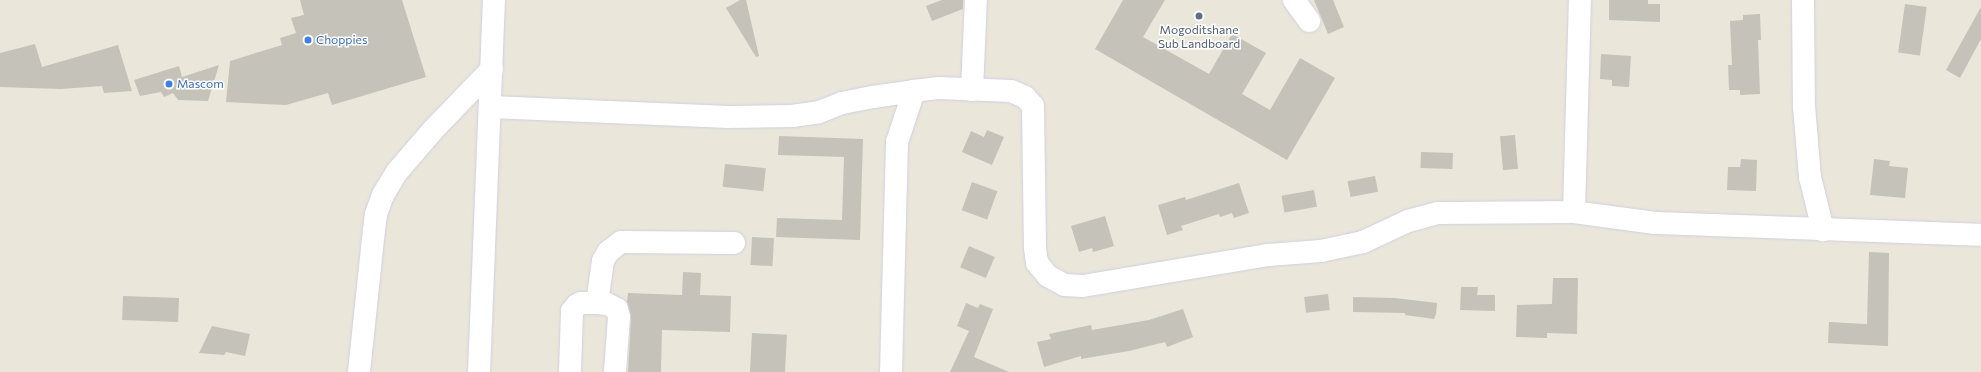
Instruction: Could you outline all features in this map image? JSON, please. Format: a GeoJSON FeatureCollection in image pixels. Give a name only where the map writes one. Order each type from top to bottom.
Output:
{"type":"FeatureCollection","features":[{"type":"Feature","properties":{"kind":"street"},"geometry":{"type":"LineString","coordinates":[[479,372],[491,107],[494,0]]}},
{"type":"Feature","properties":{"kind":"street"},"geometry":{"type":"LineString","coordinates":[[972,90],[976,0]]}},
{"type":"Feature","properties":{"kind":"street"},"geometry":{"type":"LineString","coordinates":[[1294,0],[1309,20]]}},
{"type":"Feature","properties":{"kind":"street"},"geometry":{"type":"LineString","coordinates":[[1574,212],[1580,0]]}},
{"type":"Feature","properties":{"kind":"street"},"geometry":{"type":"LineString","coordinates":[[1803,0],[1804,106],[1810,176],[1823,230]]}},
{"type":"Feature","properties":{"kind":"street"},"geometry":{"type":"LineString","coordinates":[[359,372],[376,214],[397,172],[432,130],[492,69]]}},
{"type":"Feature","properties":{"kind":"street"},"geometry":{"type":"LineString","coordinates":[[491,107],[729,117],[792,116],[819,112],[842,103],[873,97],[939,88],[1011,92],[1025,97],[1033,106],[1035,248],[1037,263],[1048,276],[1064,285],[1083,286],[1268,255],[1321,251],[1363,242],[1408,221],[1438,213],[1574,212],[1655,223],[1747,225],[1823,230],[1981,235]]}},
{"type":"Feature","properties":{"kind":"street"},"geometry":{"type":"LineString","coordinates":[[891,372],[897,142],[914,91]]}},
{"type":"Feature","properties":{"kind":"street"},"geometry":{"type":"LineString","coordinates":[[596,303],[604,261],[608,252],[621,242],[734,243]]}},
{"type":"Feature","properties":{"kind":"street"},"geometry":{"type":"LineString","coordinates":[[570,372],[572,311],[581,303],[607,304],[617,309],[619,318],[615,372]]}},
{"type":"Feature","properties":{"kind":"building"},"geometry":{"type":"Polygon","coordinates":[[[300,0],[402,0],[426,77],[332,105],[328,93],[286,105],[226,102],[230,61],[282,45],[280,38],[296,33],[291,18],[304,15],[300,0]]]}},
{"type":"Feature","properties":{"kind":"building"},"geometry":{"type":"Polygon","coordinates":[[[740,0],[746,0],[759,56],[756,57],[726,8],[740,0]]]}},
{"type":"Feature","properties":{"kind":"building"},"geometry":{"type":"Polygon","coordinates":[[[942,0],[963,0],[963,9],[932,21],[926,6],[942,0]]]}},
{"type":"Feature","properties":{"kind":"building"},"geometry":{"type":"Polygon","coordinates":[[[1123,0],[1165,0],[1143,37],[1209,74],[1232,34],[1266,53],[1242,94],[1270,110],[1300,58],[1335,78],[1287,160],[1095,49],[1123,0]]]}},
{"type":"Feature","properties":{"kind":"building"},"geometry":{"type":"Polygon","coordinates":[[[1314,0],[1333,0],[1344,27],[1328,34],[1314,0]]]}},
{"type":"Feature","properties":{"kind":"building"},"geometry":{"type":"Polygon","coordinates":[[[1609,0],[1648,0],[1648,4],[1660,4],[1660,22],[1609,20],[1609,0]]]}},
{"type":"Feature","properties":{"kind":"building"},"geometry":{"type":"Polygon","coordinates":[[[1905,4],[1927,7],[1920,56],[1898,53],[1905,4]]]}},
{"type":"Feature","properties":{"kind":"building"},"geometry":{"type":"Polygon","coordinates":[[[1981,7],[1981,39],[1960,78],[1946,70],[1981,7]]]}},
{"type":"Feature","properties":{"kind":"building"},"geometry":{"type":"Polygon","coordinates":[[[1760,14],[1761,40],[1758,40],[1760,94],[1740,95],[1740,90],[1729,90],[1728,65],[1732,65],[1730,21],[1743,20],[1743,15],[1760,14]]]}},
{"type":"Feature","properties":{"kind":"building"},"geometry":{"type":"Polygon","coordinates":[[[35,44],[42,67],[118,45],[132,91],[104,93],[102,86],[61,89],[0,87],[0,53],[35,44]]]}},
{"type":"Feature","properties":{"kind":"building"},"geometry":{"type":"Polygon","coordinates":[[[1601,54],[1631,56],[1629,87],[1612,86],[1612,80],[1600,79],[1601,54]]]}},
{"type":"Feature","properties":{"kind":"building"},"geometry":{"type":"Polygon","coordinates":[[[219,65],[208,101],[178,100],[173,93],[164,97],[161,92],[140,96],[134,80],[179,66],[182,77],[219,65]]]}},
{"type":"Feature","properties":{"kind":"building"},"geometry":{"type":"Polygon","coordinates":[[[987,130],[1004,137],[992,165],[962,152],[971,131],[984,137],[987,130]]]}},
{"type":"Feature","properties":{"kind":"building"},"geometry":{"type":"Polygon","coordinates":[[[1515,135],[1518,169],[1503,170],[1500,136],[1515,135]]]}},
{"type":"Feature","properties":{"kind":"building"},"geometry":{"type":"Polygon","coordinates":[[[779,136],[863,139],[860,240],[776,237],[777,218],[842,220],[844,157],[778,155],[779,136]]]}},
{"type":"Feature","properties":{"kind":"building"},"geometry":{"type":"Polygon","coordinates":[[[1421,152],[1453,153],[1452,169],[1420,168],[1421,152]]]}},
{"type":"Feature","properties":{"kind":"building"},"geometry":{"type":"Polygon","coordinates":[[[1741,159],[1757,160],[1756,191],[1727,190],[1728,167],[1740,167],[1741,159]]]}},
{"type":"Feature","properties":{"kind":"building"},"geometry":{"type":"Polygon","coordinates":[[[1874,159],[1890,161],[1889,166],[1908,168],[1905,198],[1870,195],[1874,159]]]}},
{"type":"Feature","properties":{"kind":"building"},"geometry":{"type":"Polygon","coordinates":[[[725,164],[766,168],[763,191],[723,187],[725,164]]]}},
{"type":"Feature","properties":{"kind":"building"},"geometry":{"type":"Polygon","coordinates":[[[1375,176],[1378,192],[1351,197],[1348,181],[1375,176]]]}},
{"type":"Feature","properties":{"kind":"building"},"geometry":{"type":"Polygon","coordinates":[[[972,182],[997,191],[987,219],[962,210],[972,182]]]}},
{"type":"Feature","properties":{"kind":"building"},"geometry":{"type":"Polygon","coordinates":[[[1239,183],[1249,213],[1234,218],[1232,213],[1220,217],[1219,214],[1181,226],[1183,230],[1167,235],[1158,205],[1185,197],[1186,200],[1239,183]]]}},
{"type":"Feature","properties":{"kind":"building"},"geometry":{"type":"Polygon","coordinates":[[[1314,190],[1317,207],[1284,212],[1282,196],[1314,190]]]}},
{"type":"Feature","properties":{"kind":"building"},"geometry":{"type":"Polygon","coordinates":[[[1105,216],[1114,246],[1093,252],[1092,248],[1079,252],[1071,226],[1105,216]]]}},
{"type":"Feature","properties":{"kind":"building"},"geometry":{"type":"Polygon","coordinates":[[[752,237],[774,238],[773,266],[751,265],[752,237]]]}},
{"type":"Feature","properties":{"kind":"building"},"geometry":{"type":"Polygon","coordinates":[[[969,246],[995,257],[986,278],[960,267],[969,246]]]}},
{"type":"Feature","properties":{"kind":"building"},"geometry":{"type":"Polygon","coordinates":[[[1869,252],[1889,253],[1888,346],[1828,343],[1829,322],[1867,324],[1869,252]]]}},
{"type":"Feature","properties":{"kind":"building"},"geometry":{"type":"Polygon","coordinates":[[[683,272],[701,273],[700,295],[731,296],[730,332],[662,330],[661,372],[628,372],[631,318],[627,302],[628,293],[682,295],[683,272]]]}},
{"type":"Feature","properties":{"kind":"building"},"geometry":{"type":"Polygon","coordinates":[[[1553,278],[1578,278],[1577,334],[1547,333],[1547,338],[1516,337],[1517,305],[1552,304],[1553,278]]]}},
{"type":"Feature","properties":{"kind":"building"},"geometry":{"type":"Polygon","coordinates":[[[1461,287],[1478,287],[1477,295],[1495,295],[1495,311],[1460,310],[1461,287]]]}},
{"type":"Feature","properties":{"kind":"building"},"geometry":{"type":"Polygon","coordinates":[[[1328,294],[1330,310],[1306,313],[1304,297],[1328,294]]]}},
{"type":"Feature","properties":{"kind":"building"},"geometry":{"type":"Polygon","coordinates":[[[123,296],[179,298],[178,322],[122,320],[123,296]]]}},
{"type":"Feature","properties":{"kind":"building"},"geometry":{"type":"Polygon","coordinates":[[[1353,297],[1395,298],[1437,303],[1436,314],[1434,319],[1405,315],[1405,313],[1353,312],[1353,297]]]}},
{"type":"Feature","properties":{"kind":"building"},"geometry":{"type":"Polygon","coordinates":[[[966,303],[978,308],[980,304],[993,309],[974,357],[1009,372],[950,372],[969,331],[957,326],[966,303]]]}},
{"type":"Feature","properties":{"kind":"building"},"geometry":{"type":"Polygon","coordinates":[[[1183,309],[1193,337],[1167,347],[1165,342],[1129,351],[1081,359],[1081,356],[1044,367],[1037,342],[1051,339],[1049,334],[1091,325],[1092,330],[1149,320],[1183,309]]]}},
{"type":"Feature","properties":{"kind":"building"},"geometry":{"type":"Polygon","coordinates":[[[212,326],[250,334],[245,356],[226,352],[224,355],[199,353],[212,326]]]}},
{"type":"Feature","properties":{"kind":"building"},"geometry":{"type":"Polygon","coordinates":[[[752,333],[787,335],[785,372],[750,372],[752,333]]]}},
{"type":"Feature","properties":{"kind":"place","name":"Mogoditshane Sub Landboard"},"geometry":{"type":"Point","coordinates":[1199,16]}},
{"type":"Feature","properties":{"kind":"place","name":"Choppies"},"geometry":{"type":"Point","coordinates":[308,40]}},
{"type":"Feature","properties":{"kind":"place","name":"Mascom"},"geometry":{"type":"Point","coordinates":[169,84]}}]}
